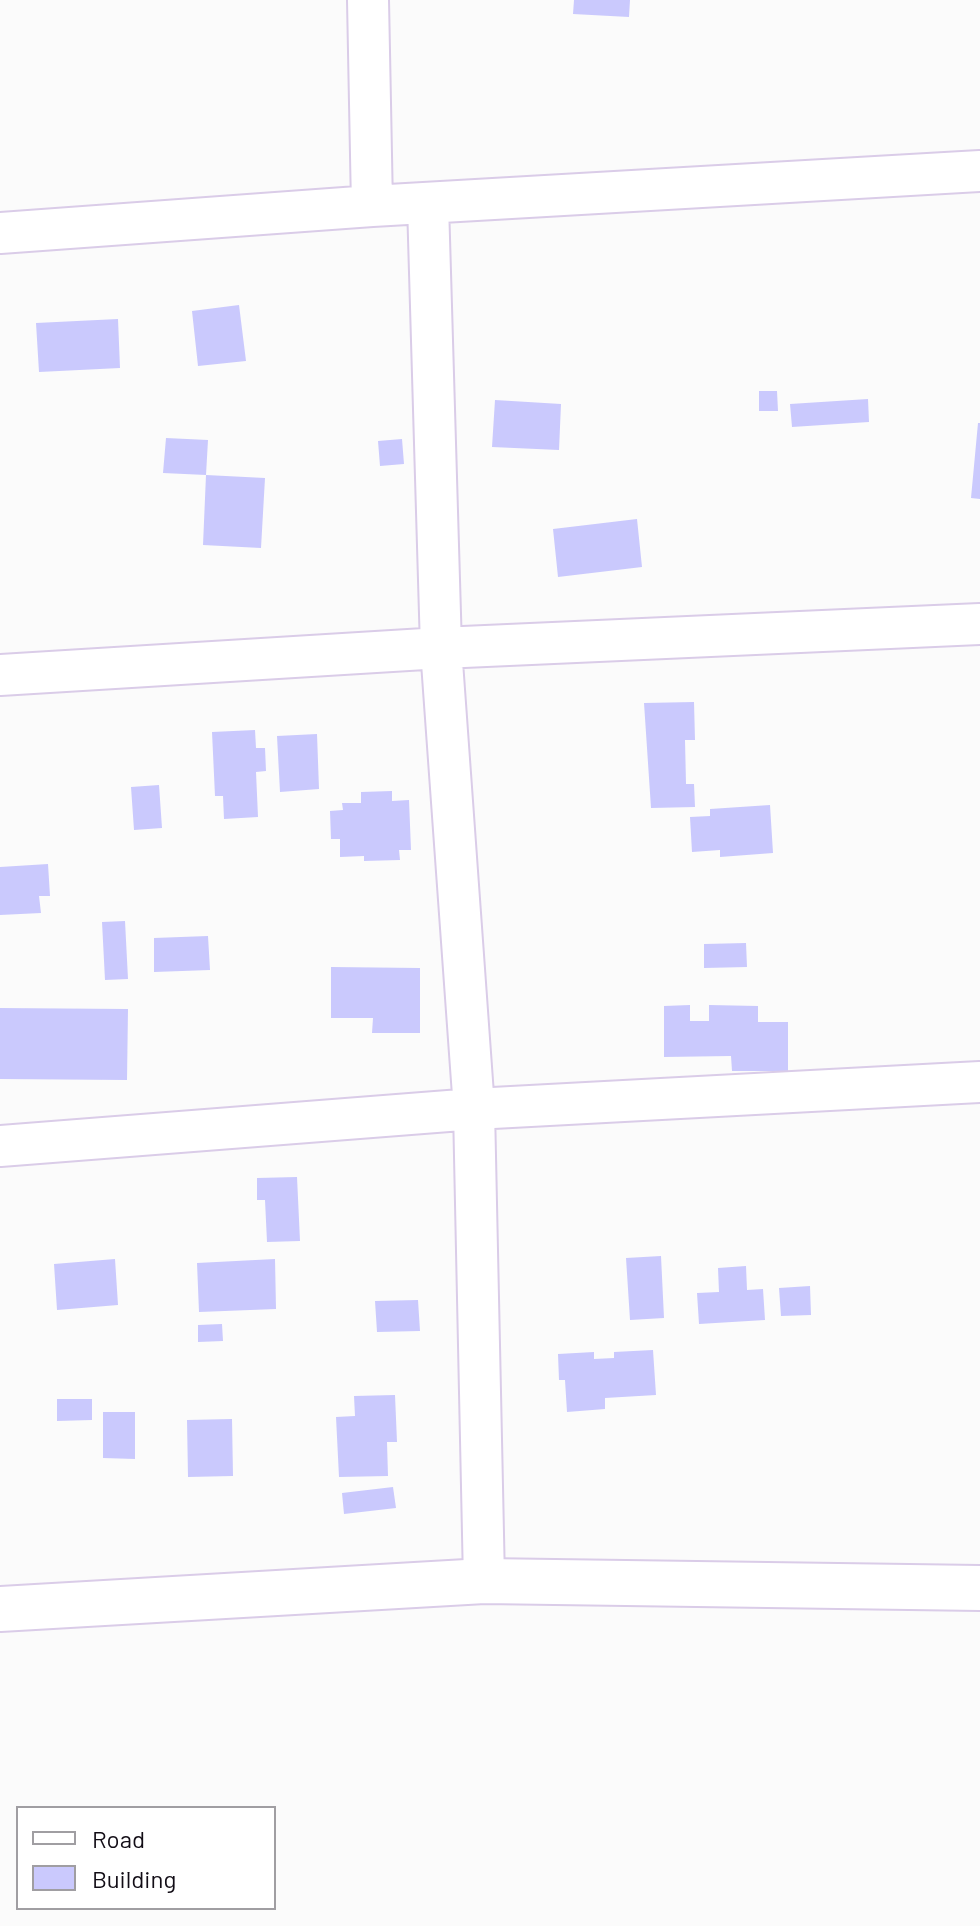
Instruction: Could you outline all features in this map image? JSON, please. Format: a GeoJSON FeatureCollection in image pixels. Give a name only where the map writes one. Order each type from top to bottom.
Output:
{"type":"FeatureCollection","features":[{"type":"Feature","properties":{"kind":"street"},"geometry":{"type":"LineString","coordinates":[[368,0],[372,206]]}},
{"type":"Feature","properties":{"kind":"street"},"geometry":{"type":"LineString","coordinates":[[0,233],[372,206],[980,171]]}},
{"type":"Feature","properties":{"kind":"street"},"geometry":{"type":"LineString","coordinates":[[428,204],[441,648],[474,1109],[484,1581]]}},
{"type":"Feature","properties":{"kind":"street"},"geometry":{"type":"LineString","coordinates":[[0,675],[441,648],[980,624]]}},
{"type":"Feature","properties":{"kind":"street"},"geometry":{"type":"LineString","coordinates":[[0,1146],[474,1109],[980,1082]]}},
{"type":"Feature","properties":{"kind":"street"},"geometry":{"type":"LineString","coordinates":[[0,1609],[484,1581],[980,1588]]}},
{"type":"Feature","properties":{"kind":"building"},"geometry":{"type":"Polygon","coordinates":[[[574,0],[630,0],[629,17],[573,14],[574,0]]]}},
{"type":"Feature","properties":{"kind":"building"},"geometry":{"type":"Polygon","coordinates":[[[239,305],[246,361],[198,366],[192,311],[239,305]]]}},
{"type":"Feature","properties":{"kind":"building"},"geometry":{"type":"Polygon","coordinates":[[[118,319],[120,368],[39,372],[36,323],[118,319]]]}},
{"type":"Feature","properties":{"kind":"building"},"geometry":{"type":"Polygon","coordinates":[[[759,391],[777,391],[778,411],[759,411],[759,391]]]}},
{"type":"Feature","properties":{"kind":"building"},"geometry":{"type":"Polygon","coordinates":[[[868,399],[869,422],[792,427],[790,404],[868,399]]]}},
{"type":"Feature","properties":{"kind":"building"},"geometry":{"type":"Polygon","coordinates":[[[495,400],[561,404],[559,450],[492,447],[495,400]]]}},
{"type":"Feature","properties":{"kind":"building"},"geometry":{"type":"Polygon","coordinates":[[[980,423],[980,499],[971,498],[980,423]]]}},
{"type":"Feature","properties":{"kind":"building"},"geometry":{"type":"Polygon","coordinates":[[[166,438],[208,440],[206,475],[163,473],[166,438]]]}},
{"type":"Feature","properties":{"kind":"building"},"geometry":{"type":"Polygon","coordinates":[[[402,439],[404,464],[380,466],[378,441],[402,439]]]}},
{"type":"Feature","properties":{"kind":"building"},"geometry":{"type":"Polygon","coordinates":[[[206,475],[265,478],[261,548],[203,545],[206,475]]]}},
{"type":"Feature","properties":{"kind":"building"},"geometry":{"type":"Polygon","coordinates":[[[637,519],[642,567],[558,577],[553,529],[637,519]]]}},
{"type":"Feature","properties":{"kind":"building"},"geometry":{"type":"Polygon","coordinates":[[[694,702],[695,740],[685,740],[686,784],[694,784],[695,807],[651,808],[644,703],[694,702]]]}},
{"type":"Feature","properties":{"kind":"building"},"geometry":{"type":"Polygon","coordinates":[[[255,730],[256,748],[265,748],[266,771],[256,772],[258,817],[224,819],[223,796],[215,796],[212,732],[255,730]]]}},
{"type":"Feature","properties":{"kind":"building"},"geometry":{"type":"Polygon","coordinates":[[[317,734],[319,789],[280,792],[277,736],[317,734]]]}},
{"type":"Feature","properties":{"kind":"building"},"geometry":{"type":"Polygon","coordinates":[[[159,785],[162,828],[134,830],[131,787],[159,785]]]}},
{"type":"Feature","properties":{"kind":"building"},"geometry":{"type":"Polygon","coordinates":[[[392,791],[392,801],[409,800],[411,850],[399,850],[400,860],[364,861],[364,856],[340,857],[340,839],[331,839],[330,811],[343,810],[342,803],[361,803],[361,792],[392,791]]]}},
{"type":"Feature","properties":{"kind":"building"},"geometry":{"type":"Polygon","coordinates":[[[770,805],[773,853],[720,857],[720,850],[692,852],[690,817],[710,816],[710,809],[770,805]]]}},
{"type":"Feature","properties":{"kind":"building"},"geometry":{"type":"Polygon","coordinates":[[[48,864],[50,896],[39,896],[41,913],[0,915],[0,867],[48,864]]]}},
{"type":"Feature","properties":{"kind":"building"},"geometry":{"type":"Polygon","coordinates":[[[125,921],[128,979],[105,980],[102,922],[125,921]]]}},
{"type":"Feature","properties":{"kind":"building"},"geometry":{"type":"Polygon","coordinates":[[[208,936],[210,970],[154,972],[154,938],[208,936]]]}},
{"type":"Feature","properties":{"kind":"building"},"geometry":{"type":"Polygon","coordinates":[[[746,943],[747,967],[704,968],[704,944],[746,943]]]}},
{"type":"Feature","properties":{"kind":"building"},"geometry":{"type":"Polygon","coordinates":[[[331,967],[420,968],[420,1033],[372,1033],[373,1018],[331,1018],[331,967]]]}},
{"type":"Feature","properties":{"kind":"building"},"geometry":{"type":"Polygon","coordinates":[[[690,1005],[690,1021],[709,1021],[709,1005],[758,1006],[758,1022],[788,1022],[788,1071],[732,1071],[731,1056],[664,1057],[664,1006],[690,1005]]]}},
{"type":"Feature","properties":{"kind":"building"},"geometry":{"type":"Polygon","coordinates":[[[0,1008],[128,1009],[127,1080],[0,1079],[0,1008]]]}},
{"type":"Feature","properties":{"kind":"building"},"geometry":{"type":"Polygon","coordinates":[[[297,1177],[300,1241],[267,1242],[265,1200],[257,1200],[257,1178],[297,1177]]]}},
{"type":"Feature","properties":{"kind":"building"},"geometry":{"type":"Polygon","coordinates":[[[661,1256],[664,1318],[630,1320],[626,1258],[661,1256]]]}},
{"type":"Feature","properties":{"kind":"building"},"geometry":{"type":"Polygon","coordinates":[[[115,1259],[118,1305],[57,1310],[54,1264],[115,1259]]]}},
{"type":"Feature","properties":{"kind":"building"},"geometry":{"type":"Polygon","coordinates":[[[275,1259],[276,1309],[199,1312],[197,1263],[275,1259]]]}},
{"type":"Feature","properties":{"kind":"building"},"geometry":{"type":"Polygon","coordinates":[[[746,1266],[747,1290],[763,1289],[765,1320],[699,1324],[697,1293],[719,1292],[718,1268],[746,1266]]]}},
{"type":"Feature","properties":{"kind":"building"},"geometry":{"type":"Polygon","coordinates":[[[810,1286],[811,1315],[781,1316],[779,1288],[810,1286]]]}},
{"type":"Feature","properties":{"kind":"building"},"geometry":{"type":"Polygon","coordinates":[[[418,1300],[420,1331],[377,1332],[375,1301],[418,1300]]]}},
{"type":"Feature","properties":{"kind":"building"},"geometry":{"type":"Polygon","coordinates":[[[222,1324],[223,1341],[198,1342],[198,1325],[222,1324]]]}},
{"type":"Feature","properties":{"kind":"building"},"geometry":{"type":"Polygon","coordinates":[[[653,1350],[656,1395],[605,1398],[605,1409],[567,1412],[565,1380],[559,1380],[558,1354],[594,1352],[594,1359],[614,1358],[614,1352],[653,1350]]]}},
{"type":"Feature","properties":{"kind":"building"},"geometry":{"type":"Polygon","coordinates":[[[395,1395],[397,1442],[387,1442],[388,1476],[339,1477],[336,1417],[355,1416],[354,1396],[395,1395]]]}},
{"type":"Feature","properties":{"kind":"building"},"geometry":{"type":"Polygon","coordinates":[[[57,1399],[92,1399],[92,1420],[57,1421],[57,1399]]]}},
{"type":"Feature","properties":{"kind":"building"},"geometry":{"type":"Polygon","coordinates":[[[103,1412],[135,1412],[135,1459],[103,1458],[103,1412]]]}},
{"type":"Feature","properties":{"kind":"building"},"geometry":{"type":"Polygon","coordinates":[[[232,1419],[233,1476],[188,1477],[187,1420],[232,1419]]]}},
{"type":"Feature","properties":{"kind":"building"},"geometry":{"type":"Polygon","coordinates":[[[393,1487],[396,1508],[344,1514],[342,1493],[393,1487]]]}}]}
